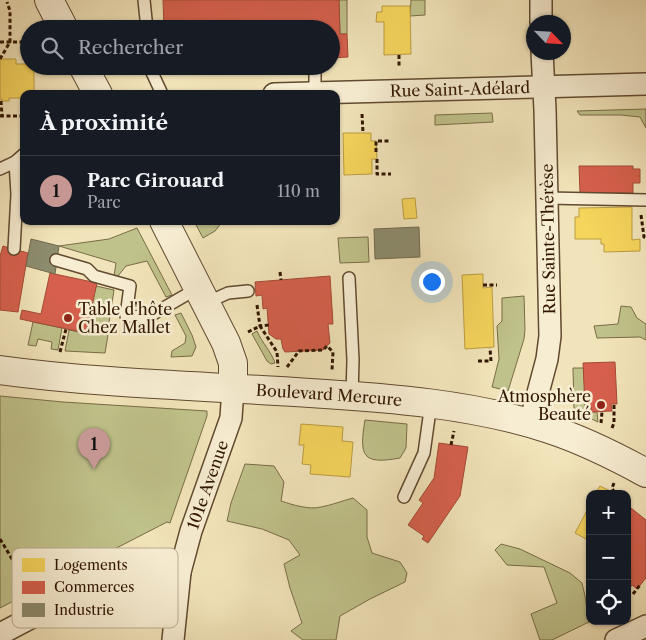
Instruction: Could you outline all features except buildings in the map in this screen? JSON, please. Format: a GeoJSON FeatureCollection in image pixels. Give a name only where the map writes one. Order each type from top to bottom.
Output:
{"type":"FeatureCollection","features":[{"type":"Feature","properties":{"kind":"street"},"geometry":{"type":"LineString","coordinates":[[49,0],[59,20]]}},
{"type":"Feature","properties":{"kind":"street"},"geometry":{"type":"LineString","coordinates":[[540,0],[541,15]]}},
{"type":"Feature","properties":{"kind":"street","name":"Rue Sainte-Thérèse"},"geometry":{"type":"LineString","coordinates":[[530,423],[549,346],[542,60]]}},
{"type":"Feature","properties":{"kind":"street"},"geometry":{"type":"LineString","coordinates":[[88,75],[96,90]]}},
{"type":"Feature","properties":{"kind":"street","name":"Rue Saint-Adélard"},"geometry":{"type":"LineString","coordinates":[[340,92],[646,84]]}},
{"type":"Feature","properties":{"kind":"street"},"geometry":{"type":"LineString","coordinates":[[166,225],[232,357],[234,363],[233,388]]}},
{"type":"Feature","properties":{"kind":"street","name":"Boulevard Mercure"},"geometry":{"type":"LineString","coordinates":[[0,370],[62,378],[352,396],[431,403],[530,423],[594,446],[646,473]]}},
{"type":"Feature","properties":{"kind":"street","name":"101e Avenue"},"geometry":{"type":"LineString","coordinates":[[178,591],[180,572],[191,532],[231,418],[233,388]]}},
{"type":"Feature","properties":{"kind":"street"},"geometry":{"type":"LineString","coordinates":[[616,640],[646,626]]}},
{"type":"Feature","properties":{"kind":"street"},"geometry":{"type":"LineString","coordinates":[[0,634],[12,628]]}},
{"type":"Feature","properties":{"kind":"lane"},"geometry":{"type":"LineString","coordinates":[[144,0],[146,20]]}},
{"type":"Feature","properties":{"kind":"lane"},"geometry":{"type":"LineString","coordinates":[[153,75],[160,90]]}},
{"type":"Feature","properties":{"kind":"lane"},"geometry":{"type":"LineString","coordinates":[[315,75],[315,90]]}},
{"type":"Feature","properties":{"kind":"lane"},"geometry":{"type":"LineString","coordinates":[[0,169],[19,158]]}},
{"type":"Feature","properties":{"kind":"lane"},"geometry":{"type":"LineString","coordinates":[[14,249],[19,158]]}},
{"type":"Feature","properties":{"kind":"lane"},"geometry":{"type":"LineString","coordinates":[[547,198],[646,200]]}},
{"type":"Feature","properties":{"kind":"lane"},"geometry":{"type":"LineString","coordinates":[[56,260],[87,269],[94,276],[130,286],[126,316],[148,318],[202,295],[248,291]]}},
{"type":"Feature","properties":{"kind":"lane"},"geometry":{"type":"LineString","coordinates":[[349,278],[353,360],[352,396]]}},
{"type":"Feature","properties":{"kind":"lane"},"geometry":{"type":"LineString","coordinates":[[404,498],[424,453],[431,403]]}},
{"type":"Feature","properties":{"kind":"path"},"geometry":{"type":"LineString","coordinates":[[0,59],[10,42],[10,11],[7,2]]}},
{"type":"Feature","properties":{"kind":"path"},"geometry":{"type":"LineString","coordinates":[[0,42],[20,42]]}},
{"type":"Feature","properties":{"kind":"path"},"geometry":{"type":"LineString","coordinates":[[398,55],[399,68]]}},
{"type":"Feature","properties":{"kind":"path"},"geometry":{"type":"LineString","coordinates":[[2,101],[1,116],[20,116]]}},
{"type":"Feature","properties":{"kind":"path"},"geometry":{"type":"LineString","coordinates":[[362,114],[363,133]]}},
{"type":"Feature","properties":{"kind":"path"},"geometry":{"type":"LineString","coordinates":[[376,152],[376,141],[390,141]]}},
{"type":"Feature","properties":{"kind":"path"},"geometry":{"type":"LineString","coordinates":[[377,159],[377,174],[391,174]]}},
{"type":"Feature","properties":{"kind":"path"},"geometry":{"type":"LineString","coordinates":[[632,214],[641,214],[644,238],[646,238]]}},
{"type":"Feature","properties":{"kind":"path"},"geometry":{"type":"LineString","coordinates":[[280,272],[281,280]]}},
{"type":"Feature","properties":{"kind":"path"},"geometry":{"type":"LineString","coordinates":[[483,286],[497,285]]}},
{"type":"Feature","properties":{"kind":"path"},"geometry":{"type":"LineString","coordinates":[[257,303],[260,326],[277,352],[278,368]]}},
{"type":"Feature","properties":{"kind":"path"},"geometry":{"type":"LineString","coordinates":[[248,332],[260,326],[269,325]]}},
{"type":"Feature","properties":{"kind":"path"},"geometry":{"type":"LineString","coordinates":[[87,328],[108,332]]}},
{"type":"Feature","properties":{"kind":"path"},"geometry":{"type":"LineString","coordinates":[[60,353],[66,329]]}},
{"type":"Feature","properties":{"kind":"path"},"geometry":{"type":"LineString","coordinates":[[286,368],[299,351],[322,350],[326,346],[333,352],[332,371]]}},
{"type":"Feature","properties":{"kind":"path"},"geometry":{"type":"LineString","coordinates":[[478,361],[491,361],[490,348]]}},
{"type":"Feature","properties":{"kind":"path"},"geometry":{"type":"LineString","coordinates":[[612,430],[614,404]]}},
{"type":"Feature","properties":{"kind":"path"},"geometry":{"type":"LineString","coordinates":[[601,426],[602,412]]}},
{"type":"Feature","properties":{"kind":"path"},"geometry":{"type":"LineString","coordinates":[[451,445],[454,429]]}},
{"type":"Feature","properties":{"kind":"path"},"geometry":{"type":"LineString","coordinates":[[613,490],[615,481]]}},
{"type":"Feature","properties":{"kind":"path"},"geometry":{"type":"LineString","coordinates":[[0,539],[12,559]]}},
{"type":"Feature","properties":{"kind":"path"},"geometry":{"type":"LineString","coordinates":[[633,594],[640,585]]}},
{"type":"Feature","properties":{"kind":"green space"},"geometry":{"type":"Polygon","coordinates":[[[339,0],[347,0],[347,34],[340,34],[339,0]]]}},
{"type":"Feature","properties":{"kind":"green space"},"geometry":{"type":"Polygon","coordinates":[[[411,0],[425,0],[425,15],[410,16],[411,0]]]}},
{"type":"Feature","properties":{"kind":"green space"},"geometry":{"type":"Polygon","coordinates":[[[646,109],[646,128],[640,117],[580,115],[577,111],[646,109]]]}},
{"type":"Feature","properties":{"kind":"green space"},"geometry":{"type":"Polygon","coordinates":[[[492,113],[493,122],[435,125],[435,115],[492,113]]]}},
{"type":"Feature","properties":{"kind":"green space"},"geometry":{"type":"Polygon","coordinates":[[[196,225],[220,225],[215,231],[203,238],[196,225]]]}},
{"type":"Feature","properties":{"kind":"green space"},"geometry":{"type":"Polygon","coordinates":[[[137,228],[172,295],[166,297],[147,261],[126,266],[118,276],[114,276],[116,263],[59,246],[109,239],[137,228]]]}},
{"type":"Feature","properties":{"kind":"green space"},"geometry":{"type":"Polygon","coordinates":[[[368,237],[369,262],[340,263],[338,238],[368,237]]]}},
{"type":"Feature","properties":{"kind":"green space"},"geometry":{"type":"Polygon","coordinates":[[[96,286],[114,290],[108,329],[88,323],[96,286]]]}},
{"type":"Feature","properties":{"kind":"green space"},"geometry":{"type":"Polygon","coordinates":[[[524,296],[524,339],[508,391],[492,387],[499,359],[497,326],[502,321],[502,298],[524,296]]]}},
{"type":"Feature","properties":{"kind":"green space"},"geometry":{"type":"Polygon","coordinates":[[[621,306],[631,307],[637,318],[646,324],[646,340],[640,337],[597,338],[594,326],[618,324],[621,306]]]}},
{"type":"Feature","properties":{"kind":"green space"},"geometry":{"type":"Polygon","coordinates":[[[181,313],[196,347],[192,356],[171,357],[172,351],[185,343],[186,336],[175,315],[181,313]]]}},
{"type":"Feature","properties":{"kind":"green space"},"geometry":{"type":"Polygon","coordinates":[[[33,322],[62,328],[58,350],[51,349],[52,342],[38,339],[36,346],[28,345],[33,322]]]}},
{"type":"Feature","properties":{"kind":"green space"},"geometry":{"type":"Polygon","coordinates":[[[69,330],[85,333],[86,330],[108,335],[105,353],[65,351],[69,330]]]}},
{"type":"Feature","properties":{"kind":"green space"},"geometry":{"type":"Polygon","coordinates":[[[257,331],[275,363],[271,364],[267,361],[252,334],[257,331]]]}},
{"type":"Feature","properties":{"kind":"green space"},"geometry":{"type":"Polygon","coordinates":[[[573,368],[584,368],[585,406],[591,406],[591,412],[597,412],[598,422],[577,412],[574,408],[573,368]]]}},
{"type":"Feature","properties":{"kind":"green space"},"geometry":{"type":"Polygon","coordinates":[[[0,396],[207,411],[207,416],[170,523],[167,522],[117,548],[12,548],[12,602],[0,608],[0,396]]]}},
{"type":"Feature","properties":{"kind":"green space"},"geometry":{"type":"Polygon","coordinates":[[[365,420],[407,424],[406,448],[400,458],[378,460],[371,459],[366,455],[363,450],[365,420]]]}},
{"type":"Feature","properties":{"kind":"green space"},"geometry":{"type":"Polygon","coordinates":[[[245,464],[274,466],[284,482],[281,501],[286,503],[316,508],[353,498],[367,510],[367,537],[372,553],[400,562],[407,573],[405,582],[340,616],[336,640],[303,640],[291,631],[302,623],[284,564],[300,555],[289,540],[262,529],[227,521],[231,503],[245,464]]]}},
{"type":"Feature","properties":{"kind":"green space"},"geometry":{"type":"Polygon","coordinates":[[[501,544],[520,549],[570,573],[582,583],[586,602],[586,623],[552,640],[540,640],[531,614],[557,603],[544,567],[507,565],[495,550],[501,544]]]}},
{"type":"Feature","properties":{"kind":"place","name":"Table d'hôte Chez Mallet"},"geometry":{"type":"Point","coordinates":[68,318]}},
{"type":"Feature","properties":{"kind":"place","name":"Atmosphère Beauté"},"geometry":{"type":"Point","coordinates":[601,405]}},
{"type":"Feature","properties":{"kind":"place","name":"Parc Girouard"},"geometry":{"type":"Point","coordinates":[94,469]}}]}
